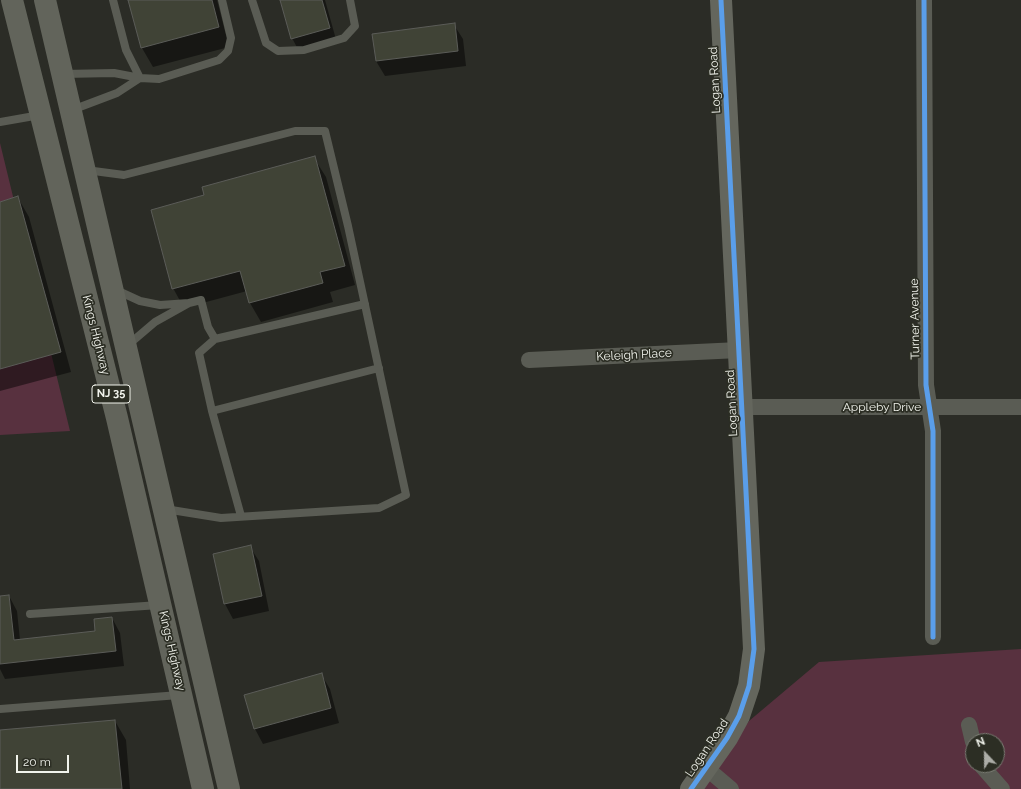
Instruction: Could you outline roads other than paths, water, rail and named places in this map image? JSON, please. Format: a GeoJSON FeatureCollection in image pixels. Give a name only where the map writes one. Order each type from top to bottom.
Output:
{"type":"FeatureCollection","features":[{"type":"Feature","properties":{"kind":"main road","name":"Kings Highway"},"geometry":{"type":"LineString","coordinates":[[46,0],[164,509],[202,665],[229,789]]}},
{"type":"Feature","properties":{"kind":"main road","name":"Kings Highway"},"geometry":{"type":"LineString","coordinates":[[10,1],[42,114],[161,604],[203,789]]}},
{"type":"Feature","properties":{"kind":"street","name":"Logan Road"},"geometry":{"type":"LineString","coordinates":[[691,789],[705,767],[727,738],[739,716],[749,686],[753,663],[754,642],[721,0]]}},
{"type":"Feature","properties":{"kind":"street","name":"Turner Avenue"},"geometry":{"type":"LineString","coordinates":[[924,0],[925,377],[933,431],[933,637]]}},
{"type":"Feature","properties":{"kind":"street","name":"Keleigh Place"},"geometry":{"type":"LineString","coordinates":[[529,360],[739,350]]}},
{"type":"Feature","properties":{"kind":"street","name":"Appleby Drive"},"geometry":{"type":"LineString","coordinates":[[742,407],[1021,406]]}},
{"type":"Feature","properties":{"kind":"street"},"geometry":{"type":"LineString","coordinates":[[969,725],[971,733]]}},
{"type":"Feature","properties":{"kind":"street"},"geometry":{"type":"LineString","coordinates":[[705,767],[731,789]]}},
{"type":"Feature","properties":{"kind":"street"},"geometry":{"type":"LineString","coordinates":[[988,773],[1002,789]]}},
{"type":"Feature","properties":{"kind":"lane"},"geometry":{"type":"LineString","coordinates":[[113,0],[126,50],[140,78]]}},
{"type":"Feature","properties":{"kind":"lane"},"geometry":{"type":"LineString","coordinates":[[63,74],[114,73],[140,78],[159,79],[219,60],[228,51],[231,38],[222,0]]}},
{"type":"Feature","properties":{"kind":"lane"},"geometry":{"type":"LineString","coordinates":[[252,0],[266,43],[278,51],[304,50],[344,38],[355,26],[350,0]]}},
{"type":"Feature","properties":{"kind":"lane"},"geometry":{"type":"LineString","coordinates":[[72,110],[117,93],[140,78]]}},
{"type":"Feature","properties":{"kind":"lane"},"geometry":{"type":"LineString","coordinates":[[0,122],[42,114]]}},
{"type":"Feature","properties":{"kind":"lane"},"geometry":{"type":"LineString","coordinates":[[86,170],[124,175],[294,131],[325,131],[365,304],[406,495],[380,508],[221,518],[164,509]]}},
{"type":"Feature","properties":{"kind":"lane"},"geometry":{"type":"LineString","coordinates":[[113,289],[140,301],[160,305],[189,303],[202,300],[208,327],[215,339]]}},
{"type":"Feature","properties":{"kind":"lane"},"geometry":{"type":"LineString","coordinates":[[127,346],[155,322],[189,303]]}},
{"type":"Feature","properties":{"kind":"lane"},"geometry":{"type":"LineString","coordinates":[[241,516],[212,411],[199,353],[215,339],[365,304]]}},
{"type":"Feature","properties":{"kind":"lane"},"geometry":{"type":"LineString","coordinates":[[212,411],[379,368]]}},
{"type":"Feature","properties":{"kind":"lane"},"geometry":{"type":"LineString","coordinates":[[30,614],[161,604]]}},
{"type":"Feature","properties":{"kind":"lane"},"geometry":{"type":"LineString","coordinates":[[0,709],[182,695]]}}]}
